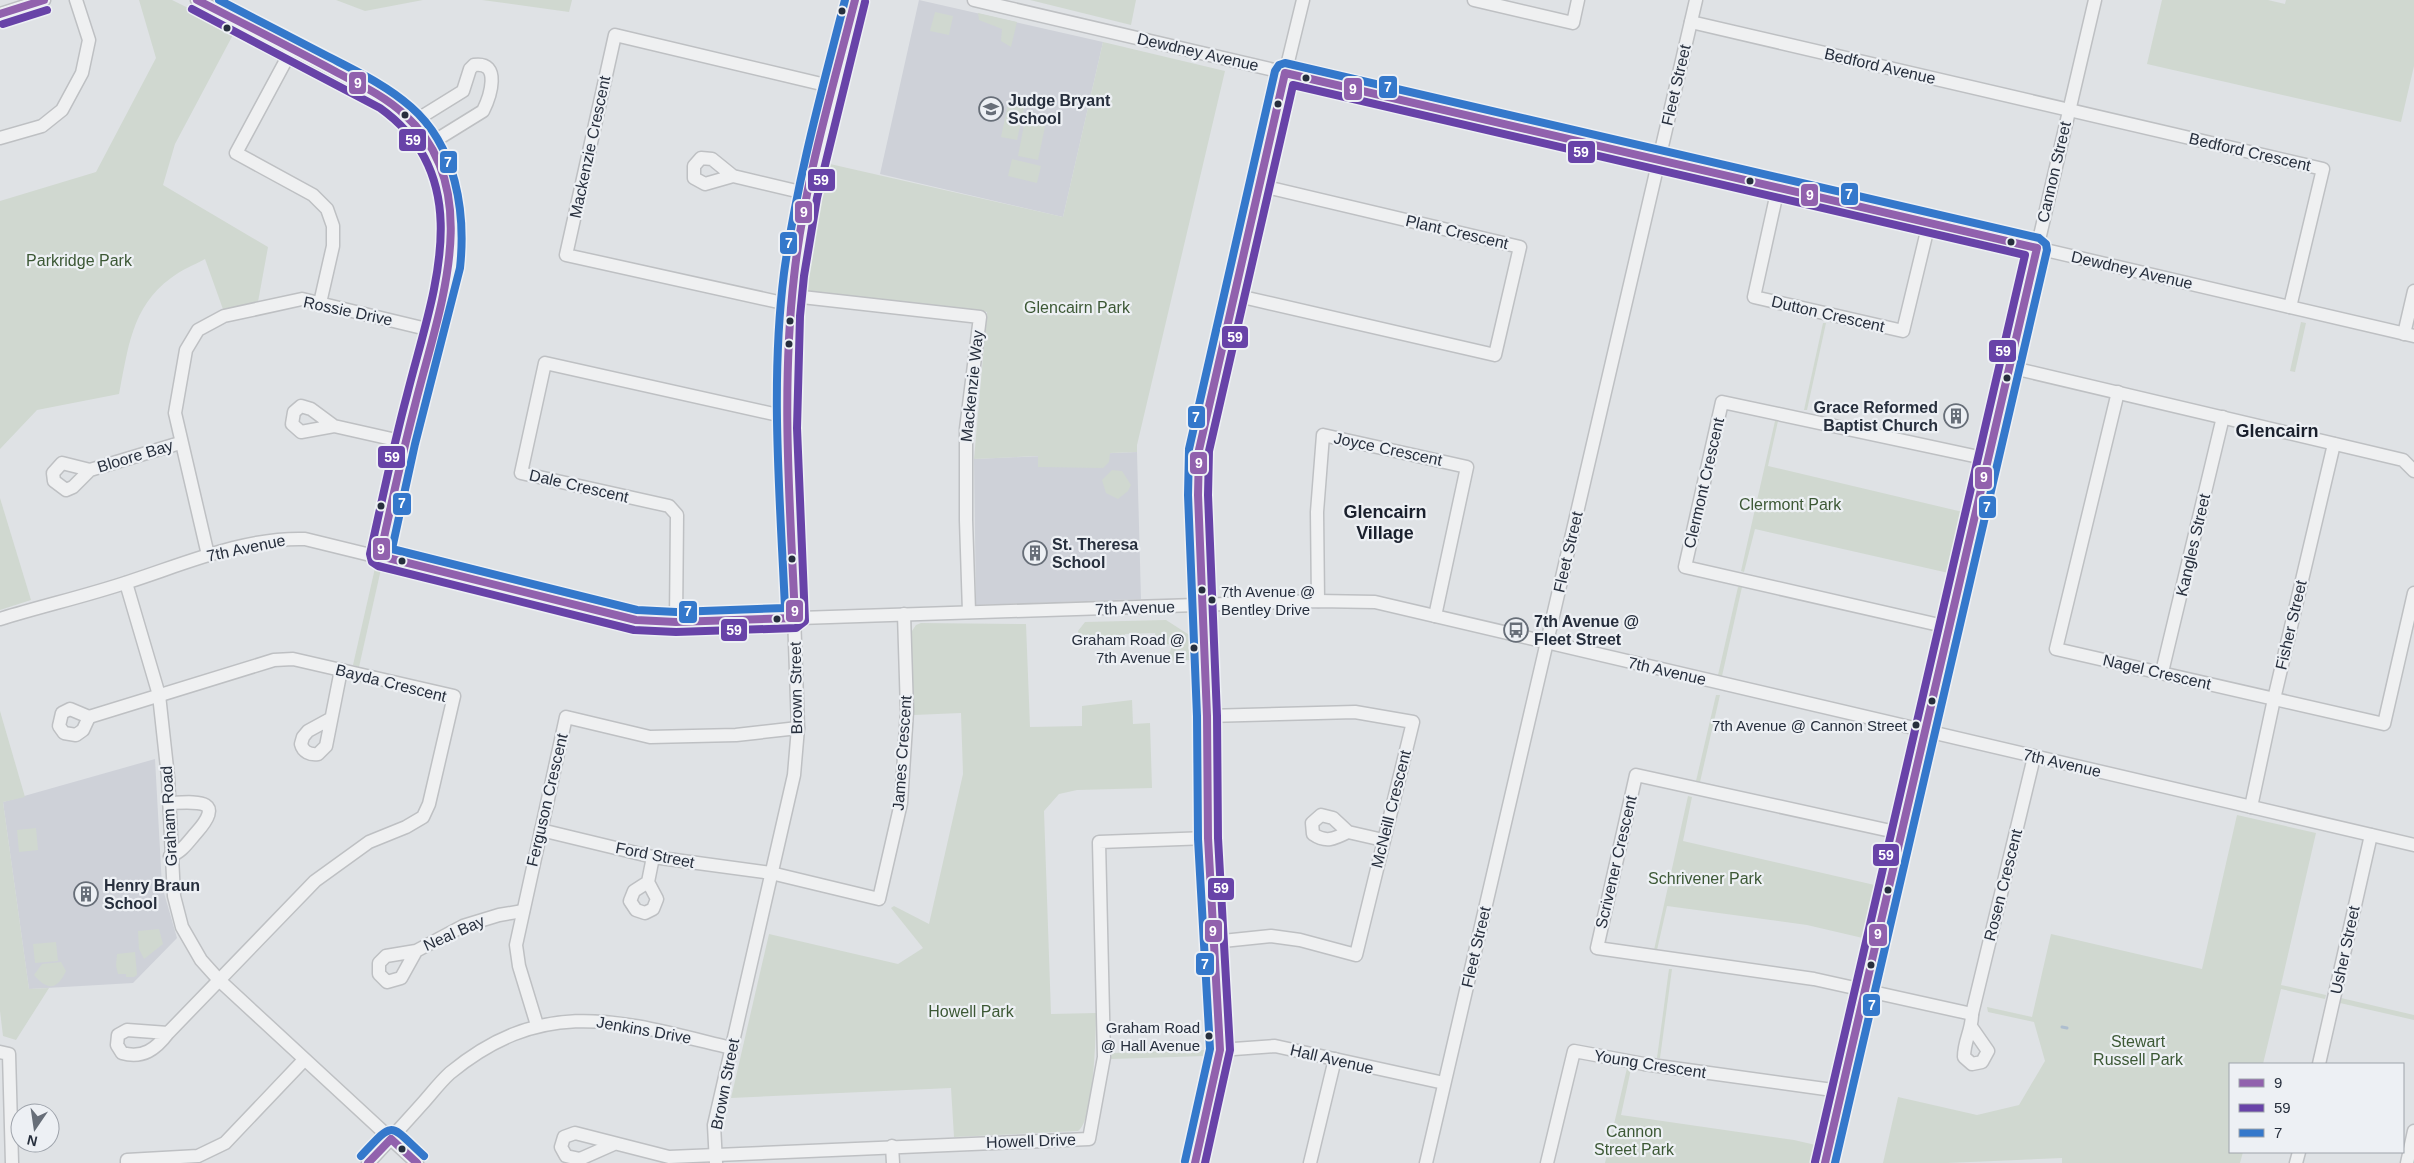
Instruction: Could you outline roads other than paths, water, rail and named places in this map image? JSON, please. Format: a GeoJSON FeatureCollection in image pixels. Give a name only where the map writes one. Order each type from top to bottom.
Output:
{"type":"FeatureCollection","features":[{"type":"Feature","properties":{"kind":"street"},"geometry":{"type":"LineString","coordinates":[[0,14],[44,0]]}},
{"type":"Feature","properties":{"kind":"street"},"geometry":{"type":"LineString","coordinates":[[0,138],[42,126],[62,110],[82,73],[89,40],[76,0]]}},
{"type":"Feature","properties":{"kind":"street"},"geometry":{"type":"LineString","coordinates":[[198,0],[370,90],[413,122],[428,145],[443,177],[452,208],[454,238],[435,331],[405,442],[380,556]]}},
{"type":"Feature","properties":{"kind":"street","name":"Brown Street"},"geometry":{"type":"LineString","coordinates":[[716,1159],[714,1125],[794,775],[798,728],[787,417],[792,301],[798,250],[809,194],[855,0]]}},
{"type":"Feature","properties":{"kind":"street","name":"Dewdney Avenue"},"geometry":{"type":"LineString","coordinates":[[974,0],[2409,335]]}},
{"type":"Feature","properties":{"kind":"street"},"geometry":{"type":"LineString","coordinates":[[1195,1163],[1220,1050],[1208,838],[1207,716],[1198,495],[1199,450],[1258,185],[1302,0]]}},
{"type":"Feature","properties":{"kind":"street"},"geometry":{"type":"LineString","coordinates":[[1474,0],[1572,23],[1578,0]]}},
{"type":"Feature","properties":{"kind":"street","name":"Fleet Street"},"geometry":{"type":"LineString","coordinates":[[1426,1163],[1696,0]]}},
{"type":"Feature","properties":{"kind":"street","name":"Cannon Street"},"geometry":{"type":"LineString","coordinates":[[1825,1163],[1840,1091],[2094,0]]}},
{"type":"Feature","properties":{"kind":"street","name":"Bedford Avenue"},"geometry":{"type":"LineString","coordinates":[[1691,22],[2069,111]]}},
{"type":"Feature","properties":{"kind":"street","name":"Mackenzie Crescent"},"geometry":{"type":"LineString","coordinates":[[792,301],[566,254],[615,34],[834,86]]}},
{"type":"Feature","properties":{"kind":"street"},"geometry":{"type":"LineString","coordinates":[[292,49],[236,153],[313,195],[327,209],[333,226],[333,246],[320,303]]}},
{"type":"Feature","properties":{"kind":"street"},"geometry":{"type":"LineString","coordinates":[[413,122],[463,91],[470,69],[474,65],[486,66],[491,70],[493,76],[487,102],[482,111],[428,145]]}},
{"type":"Feature","properties":{"kind":"street","name":"Bedford Crescent"},"geometry":{"type":"LineString","coordinates":[[2069,111],[2323,169],[2290,307]]}},
{"type":"Feature","properties":{"kind":"street"},"geometry":{"type":"LineString","coordinates":[[734,176],[809,194]]}},
{"type":"Feature","properties":{"kind":"street","name":"Plant Crescent"},"geometry":{"type":"LineString","coordinates":[[1234,295],[1495,355],[1520,247],[1258,185]]}},
{"type":"Feature","properties":{"kind":"street","name":"Dutton Crescent"},"geometry":{"type":"LineString","coordinates":[[1778,188],[1754,297],[1763,300],[1903,331],[1929,223]]}},
{"type":"Feature","properties":{"kind":"street"},"geometry":{"type":"LineString","coordinates":[[2409,335],[2414,291]]}},
{"type":"Feature","properties":{"kind":"street","name":"Rossie Drive"},"geometry":{"type":"LineString","coordinates":[[208,555],[180,443],[175,413],[186,350],[198,330],[224,316],[237,312],[302,299],[435,331]]}},
{"type":"Feature","properties":{"kind":"street","name":"Mackenzie Way"},"geometry":{"type":"LineString","coordinates":[[792,301],[980,317],[966,429],[969,612]]}},
{"type":"Feature","properties":{"kind":"street","name":"Dale Crescent"},"geometry":{"type":"LineString","coordinates":[[676,622],[676,515],[669,506],[521,473],[545,363],[787,417]]}},
{"type":"Feature","properties":{"kind":"street"},"geometry":{"type":"LineString","coordinates":[[2009,366],[2402,460],[2414,471]]}},
{"type":"Feature","properties":{"kind":"street","name":"Nagel Crescent"},"geometry":{"type":"LineString","coordinates":[[2118,392],[2056,649],[2384,724],[2414,593]]}},
{"type":"Feature","properties":{"kind":"street","name":"Clermont Crescent"},"geometry":{"type":"LineString","coordinates":[[1948,627],[1686,567],[1722,402],[1988,460]]}},
{"type":"Feature","properties":{"kind":"street","name":"Kangles Street"},"geometry":{"type":"LineString","coordinates":[[2162,672],[2223,417]]}},
{"type":"Feature","properties":{"kind":"street"},"geometry":{"type":"LineString","coordinates":[[334,426],[405,442]]}},
{"type":"Feature","properties":{"kind":"street","name":"Joyce Crescent"},"geometry":{"type":"LineString","coordinates":[[1318,601],[1317,512],[1323,435],[1467,467],[1435,616]]}},
{"type":"Feature","properties":{"kind":"street","name":"Bloore Bay"},"geometry":{"type":"LineString","coordinates":[[90,470],[180,443]]}},
{"type":"Feature","properties":{"kind":"street","name":"Fisher Street"},"geometry":{"type":"LineString","coordinates":[[2250,807],[2334,444]]}},
{"type":"Feature","properties":{"kind":"street","name":"7th Avenue"},"geometry":{"type":"LineString","coordinates":[[0,619],[126,583],[208,555],[283,538],[305,539],[380,556],[636,620],[676,622],[1318,601],[1375,602],[2414,845]]}},
{"type":"Feature","properties":{"kind":"street","name":"Graham Road"},"geometry":{"type":"LineString","coordinates":[[126,583],[159,695],[169,803],[170,856],[174,896],[182,927],[201,960],[219,980],[418,1163]]}},
{"type":"Feature","properties":{"kind":"street","name":"James Crescent"},"geometry":{"type":"LineString","coordinates":[[771,873],[879,899],[900,803],[907,711],[904,614]]}},
{"type":"Feature","properties":{"kind":"street","name":"Bayda Crescent"},"geometry":{"type":"LineString","coordinates":[[89,717],[274,660],[293,659],[454,696],[430,804],[423,817],[406,827],[369,842],[315,880],[219,980]]}},
{"type":"Feature","properties":{"kind":"street"},"geometry":{"type":"LineString","coordinates":[[330,719],[340,670]]}},
{"type":"Feature","properties":{"kind":"street","name":"McNeill Crescent"},"geometry":{"type":"LineString","coordinates":[[1207,716],[1355,712],[1413,722],[1356,955],[1300,940],[1271,936],[1213,942]]}},
{"type":"Feature","properties":{"kind":"street","name":"Ferguson Crescent"},"geometry":{"type":"LineString","coordinates":[[537,1025],[519,966],[516,945],[566,717],[650,737],[736,735],[798,728]]}},
{"type":"Feature","properties":{"kind":"street","name":"Rosen Crescent"},"geometry":{"type":"LineString","coordinates":[[1972,1028],[1972,1014],[2034,757]]}},
{"type":"Feature","properties":{"kind":"street","name":"Scrivener Crescent"},"geometry":{"type":"LineString","coordinates":[[1864,990],[1814,979],[1597,948],[1636,775],[1900,833]]}},
{"type":"Feature","properties":{"kind":"street"},"geometry":{"type":"LineString","coordinates":[[169,803],[199,802],[206,805],[210,810],[209,819],[178,853],[170,856]]}},
{"type":"Feature","properties":{"kind":"street","name":"Ford Street"},"geometry":{"type":"LineString","coordinates":[[541,830],[653,857],[771,873]]}},
{"type":"Feature","properties":{"kind":"street"},"geometry":{"type":"LineString","coordinates":[[1348,832],[1383,840]]}},
{"type":"Feature","properties":{"kind":"street","name":"Usher Street"},"geometry":{"type":"LineString","coordinates":[[2319,1063],[2370,835]]}},
{"type":"Feature","properties":{"kind":"street","name":"Howell Drive"},"geometry":{"type":"LineString","coordinates":[[614,1144],[668,1157],[716,1159],[892,1146],[1089,1139],[1104,1057],[1099,842],[1208,838]]}},
{"type":"Feature","properties":{"kind":"street"},"geometry":{"type":"LineString","coordinates":[[648,882],[653,857]]}},
{"type":"Feature","properties":{"kind":"street","name":"Neal Bay"},"geometry":{"type":"LineString","coordinates":[[416,951],[464,926],[499,914],[522,911]]}},
{"type":"Feature","properties":{"kind":"street"},"geometry":{"type":"LineString","coordinates":[[168,1033],[219,980]]}},
{"type":"Feature","properties":{"kind":"street"},"geometry":{"type":"LineString","coordinates":[[1864,990],[1972,1014]]}},
{"type":"Feature","properties":{"kind":"street","name":"Jenkins Drive"},"geometry":{"type":"LineString","coordinates":[[368,1163],[449,1074],[487,1046],[537,1025],[592,1020],[635,1025],[732,1048]]}},
{"type":"Feature","properties":{"kind":"street","name":"Hall Avenue"},"geometry":{"type":"LineString","coordinates":[[1220,1050],[1275,1046],[1444,1084]]}},
{"type":"Feature","properties":{"kind":"street","name":"Young Crescent"},"geometry":{"type":"LineString","coordinates":[[1547,1163],[1574,1051],[1644,1064],[1840,1091]]}},
{"type":"Feature","properties":{"kind":"street"},"geometry":{"type":"LineString","coordinates":[[0,1052],[9,1054],[12,1163]]}},
{"type":"Feature","properties":{"kind":"street"},"geometry":{"type":"LineString","coordinates":[[1310,1163],[1335,1059]]}},
{"type":"Feature","properties":{"kind":"street"},"geometry":{"type":"LineString","coordinates":[[127,1163],[127,1160],[198,1156],[225,1143],[304,1060]]}},
{"type":"Feature","properties":{"kind":"street"},"geometry":{"type":"LineString","coordinates":[[2407,1163],[2414,1133]]}},
{"type":"Feature","properties":{"kind":"street"},"geometry":{"type":"LineString","coordinates":[[892,1146],[893,1163]]}},
{"type":"Feature","properties":{"kind":"waterway"},"geometry":{"type":"LineString","coordinates":[[2062,1027],[2067,1028]]}},
{"type":"Feature","properties":{"kind":"place","name":"Judge Bryant School"},"geometry":{"type":"Point","coordinates":[991,109]}},
{"type":"Feature","properties":{"kind":"place","name":"Grace Reformed Baptist Church"},"geometry":{"type":"Point","coordinates":[1956,416]}},
{"type":"Feature","properties":{"kind":"place","name":"St. Theresa School"},"geometry":{"type":"Point","coordinates":[1035,553]}},
{"type":"Feature","properties":{"kind":"place","name":"7th Avenue @ Bentley Drive"},"geometry":{"type":"Point","coordinates":[1212,600]}},
{"type":"Feature","properties":{"kind":"place","name":"7th Avenue @ Fleet Street"},"geometry":{"type":"Point","coordinates":[1516,630]}},
{"type":"Feature","properties":{"kind":"place","name":"Graham Road @ 7th Avenue E"},"geometry":{"type":"Point","coordinates":[1194,648]}},
{"type":"Feature","properties":{"kind":"place","name":"7th Avenue @ Cannon Street"},"geometry":{"type":"Point","coordinates":[1916,725]}},
{"type":"Feature","properties":{"kind":"place","name":"Henry Braun School"},"geometry":{"type":"Point","coordinates":[86,894]}},
{"type":"Feature","properties":{"kind":"place","name":"Graham Road @ Hall Avenue"},"geometry":{"type":"Point","coordinates":[1209,1036]}},
{"type":"Feature","properties":{"kind":"district","name":"Glencairn"},"geometry":{"type":"Point","coordinates":[2277,431]}},
{"type":"Feature","properties":{"kind":"district","name":"Glencairn Village"},"geometry":{"type":"Point","coordinates":[1385,522]}},
{"type":"Feature","properties":{"kind":"park label","name":"Parkridge Park"},"geometry":{"type":"Point","coordinates":[79,260]}},
{"type":"Feature","properties":{"kind":"park label","name":"Glencairn Park"},"geometry":{"type":"Point","coordinates":[1077,307]}},
{"type":"Feature","properties":{"kind":"park label","name":"Clermont Park"},"geometry":{"type":"Point","coordinates":[1790,504]}},
{"type":"Feature","properties":{"kind":"park label","name":"Schrivener Park"},"geometry":{"type":"Point","coordinates":[1705,878]}},
{"type":"Feature","properties":{"kind":"park label","name":"Howell Park"},"geometry":{"type":"Point","coordinates":[971,1011]}},
{"type":"Feature","properties":{"kind":"park label","name":"Stewart Russell Park"},"geometry":{"type":"Point","coordinates":[2138,1050]}},
{"type":"Feature","properties":{"kind":"park label","name":"Cannon Street Park"},"geometry":{"type":"Point","coordinates":[1634,1140]}}]}
